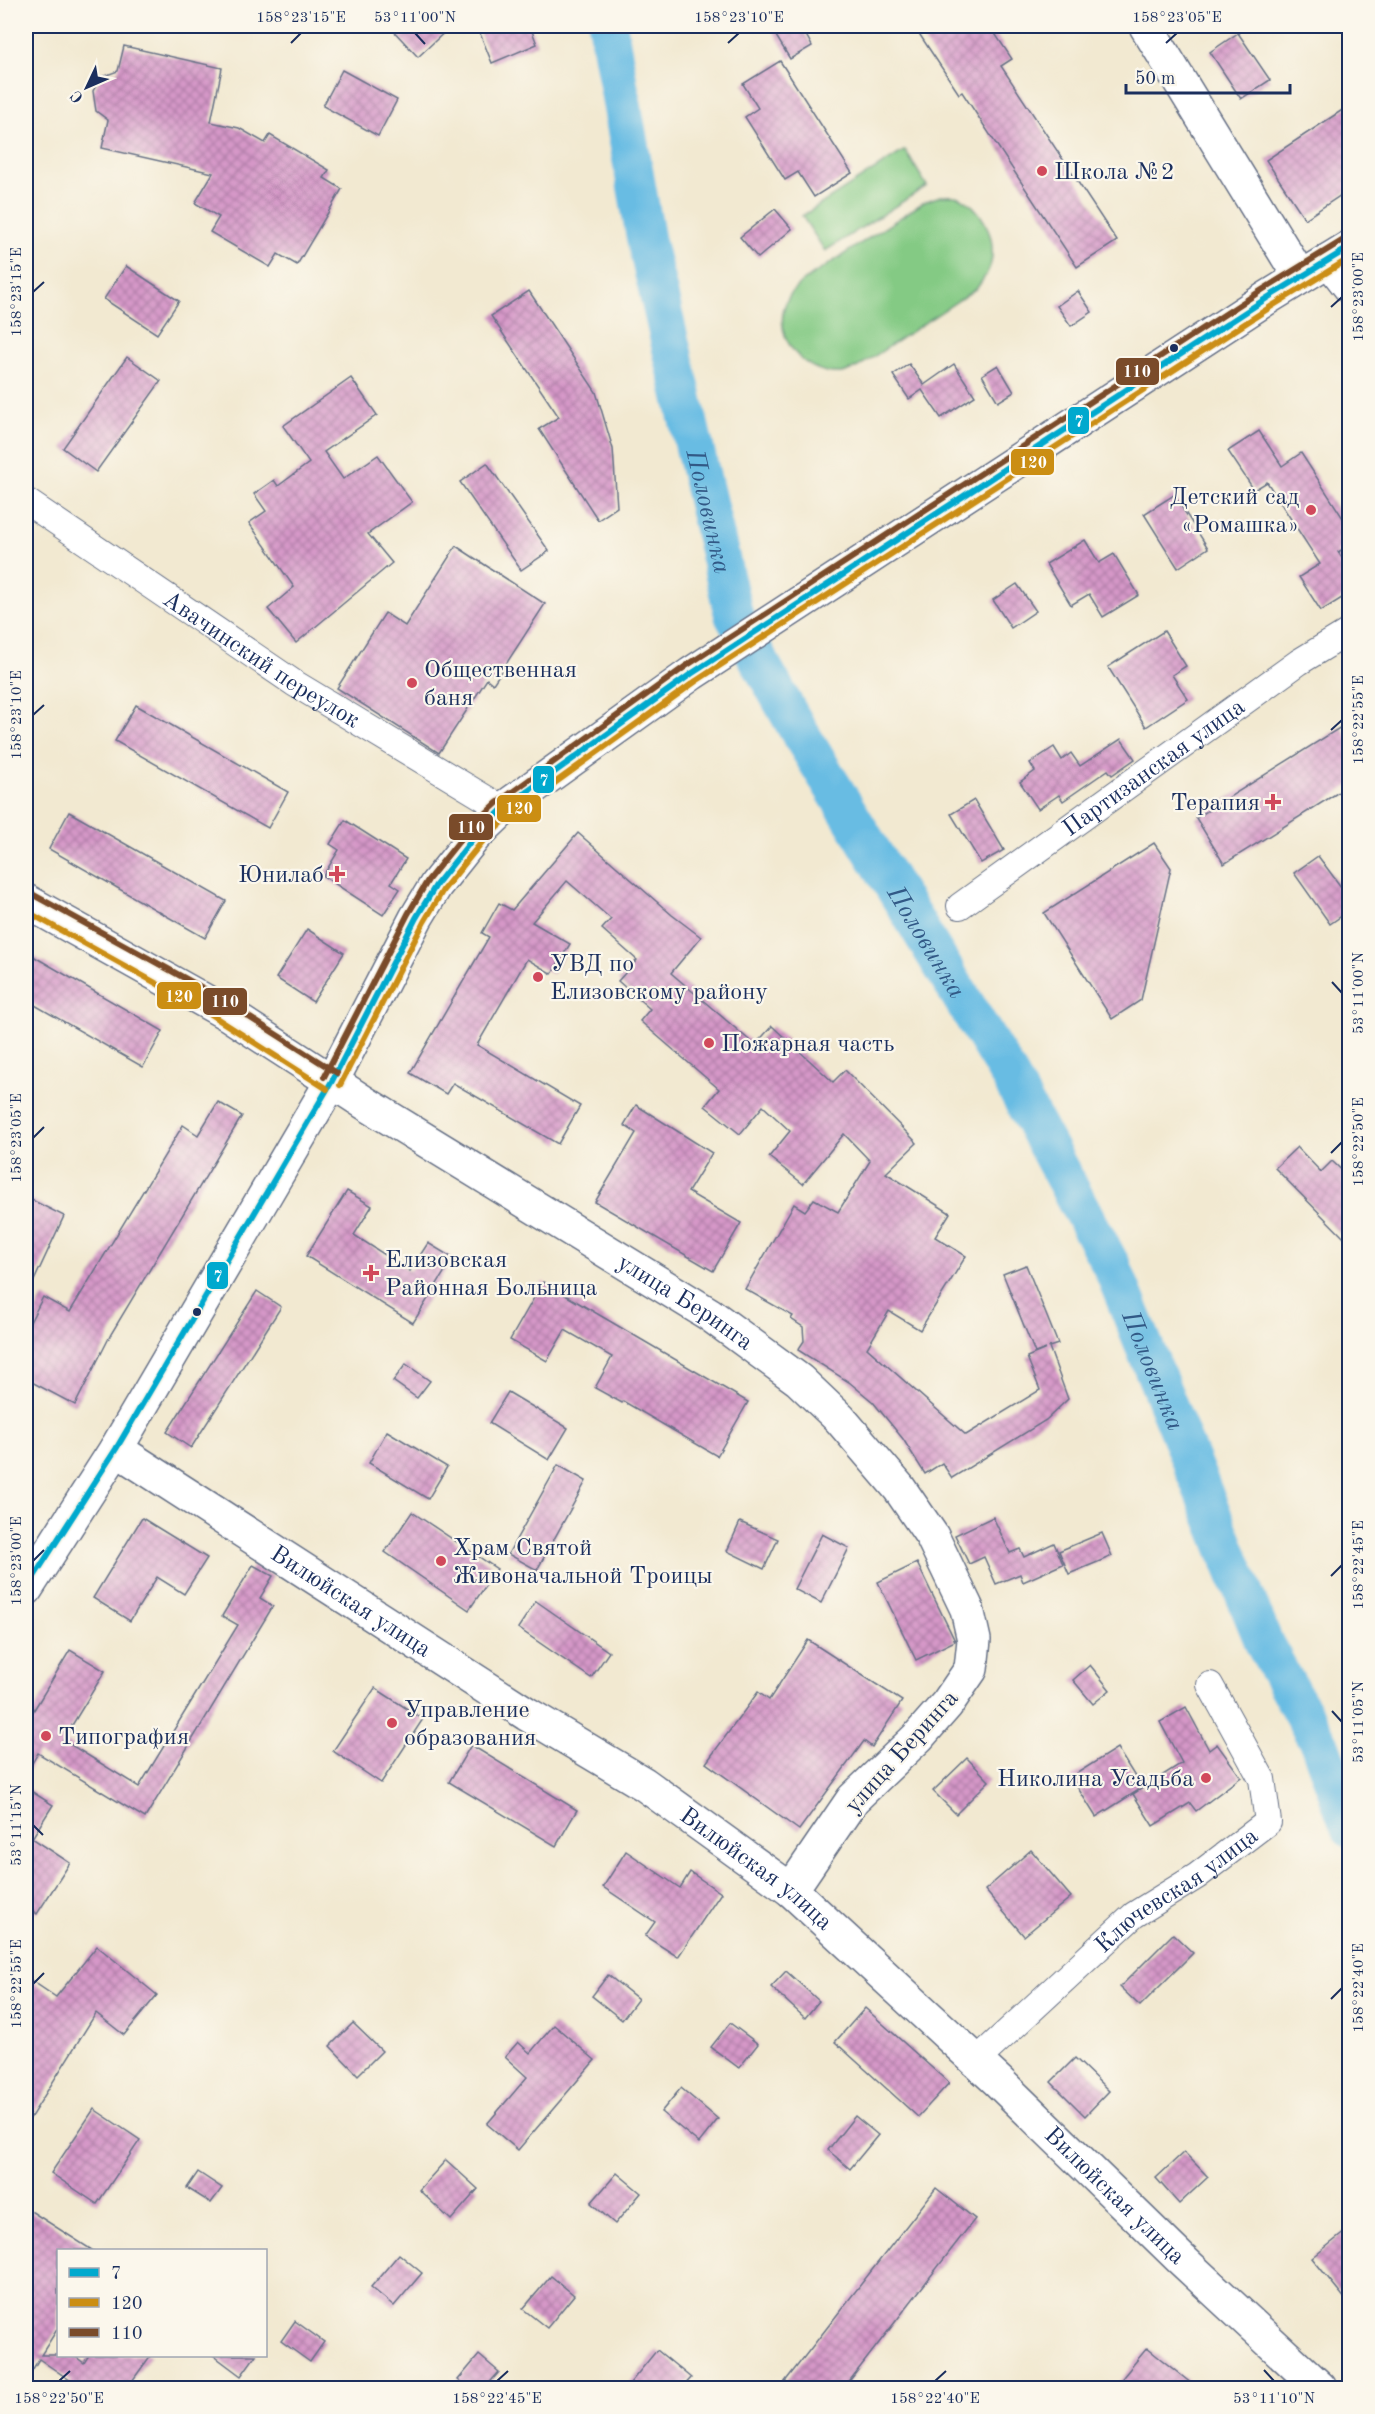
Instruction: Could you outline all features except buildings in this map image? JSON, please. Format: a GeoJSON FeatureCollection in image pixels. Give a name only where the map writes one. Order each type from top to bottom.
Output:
{"type":"FeatureCollection","features":[{"type":"Feature","properties":{"kind":"street"},"geometry":{"type":"LineString","coordinates":[[1146,26],[1300,277]]}},
{"type":"Feature","properties":{"kind":"street"},"geometry":{"type":"LineString","coordinates":[[26,1589],[116,1449],[332,1081],[431,893],[475,836],[502,809],[691,674],[1300,277],[1339,254],[1350,287]]}},
{"type":"Feature","properties":{"kind":"street","name":"Авачинский переулок"},"geometry":{"type":"LineString","coordinates":[[26,501],[294,683],[502,809]]}},
{"type":"Feature","properties":{"kind":"street","name":"Партизанская улица"},"geometry":{"type":"LineString","coordinates":[[960,906],[1289,669],[1350,631]]}},
{"type":"Feature","properties":{"kind":"street","name":"улица Беринга"},"geometry":{"type":"LineString","coordinates":[[26,901],[204,999],[538,1210],[709,1314],[799,1380],[845,1425],[899,1488],[932,1536],[967,1609],[974,1640],[970,1669],[947,1704],[918,1737],[853,1799],[792,1890]]}},
{"type":"Feature","properties":{"kind":"street","name":"Вилюйская улица"},"geometry":{"type":"LineString","coordinates":[[116,1449],[527,1714],[644,1784],[792,1890],[976,2061],[1181,2259],[1320,2388]]}},
{"type":"Feature","properties":{"kind":"street","name":"Ключевская улица"},"geometry":{"type":"LineString","coordinates":[[976,2061],[1134,1915],[1197,1876],[1268,1822],[1262,1779],[1210,1685]]}},
{"type":"Feature","properties":{"kind":"green space"},"geometry":{"type":"Polygon","coordinates":[[[905,150],[927,186],[825,251],[802,216],[905,150]]]}},
{"type":"Feature","properties":{"kind":"green space"},"geometry":{"type":"Polygon","coordinates":[[[940,196],[957,196],[967,201],[979,214],[988,229],[991,238],[992,260],[977,288],[858,367],[840,373],[825,372],[812,367],[791,348],[785,336],[782,322],[784,308],[790,295],[803,281],[924,202],[940,196]]]}},
{"type":"Feature","properties":{"kind":"waterway","name":"Половинка"},"geometry":{"type":"LineString","coordinates":[[608,26],[646,240],[734,616],[798,730],[1010,1077],[1113,1269],[1265,1645],[1320,1745],[1350,1828]]}},
{"type":"Feature","properties":{"kind":"transit line","name":"110"},"geometry":{"type":"LineString","coordinates":[[324,1077],[408,914],[428,880],[468,830],[497,803],[686,666],[1262,290],[1345,239]]}},
{"type":"Feature","properties":{"kind":"transit line","name":"7"},"geometry":{"type":"LineString","coordinates":[[26,1589],[116,1449],[332,1081],[416,918],[436,885],[475,836],[503,809],[691,674],[1267,298],[1350,247]]}},
{"type":"Feature","properties":{"kind":"transit line","name":"120"},"geometry":{"type":"LineString","coordinates":[[340,1085],[424,922],[443,890],[482,842],[509,816],[696,681],[1272,306],[1350,258]]}},
{"type":"Feature","properties":{"kind":"transit line","name":"110"},"geometry":{"type":"LineString","coordinates":[[30,893],[208,991],[337,1073]]}},
{"type":"Feature","properties":{"kind":"transit line","name":"120"},"geometry":{"type":"LineString","coordinates":[[26,911],[199,1007],[327,1089]]}},
{"type":"Feature","properties":{"kind":"place","name":"Школа №2"},"geometry":{"type":"Point","coordinates":[1042,171]}},
{"type":"Feature","properties":{"kind":"place","name":"Детский сад «Ромашка»"},"geometry":{"type":"Point","coordinates":[1311,510]}},
{"type":"Feature","properties":{"kind":"place","name":"Общественная баня"},"geometry":{"type":"Point","coordinates":[412,683]}},
{"type":"Feature","properties":{"kind":"place","name":"Терапия"},"geometry":{"type":"Point","coordinates":[1273,802]}},
{"type":"Feature","properties":{"kind":"place","name":"Юнилаб"},"geometry":{"type":"Point","coordinates":[337,874]}},
{"type":"Feature","properties":{"kind":"place","name":"УВД по Елизовскому району"},"geometry":{"type":"Point","coordinates":[538,977]}},
{"type":"Feature","properties":{"kind":"place","name":"Пожарная часть"},"geometry":{"type":"Point","coordinates":[709,1043]}},
{"type":"Feature","properties":{"kind":"place","name":"Елизовская Районная Больница"},"geometry":{"type":"Point","coordinates":[371,1273]}},
{"type":"Feature","properties":{"kind":"place","name":"Храм Святой Живоначальной Троицы"},"geometry":{"type":"Point","coordinates":[441,1561]}},
{"type":"Feature","properties":{"kind":"place","name":"Управление образования"},"geometry":{"type":"Point","coordinates":[392,1723]}},
{"type":"Feature","properties":{"kind":"place","name":"Типография"},"geometry":{"type":"Point","coordinates":[46,1736]}},
{"type":"Feature","properties":{"kind":"place","name":"Николина Усадьба"},"geometry":{"type":"Point","coordinates":[1206,1778]}}]}
